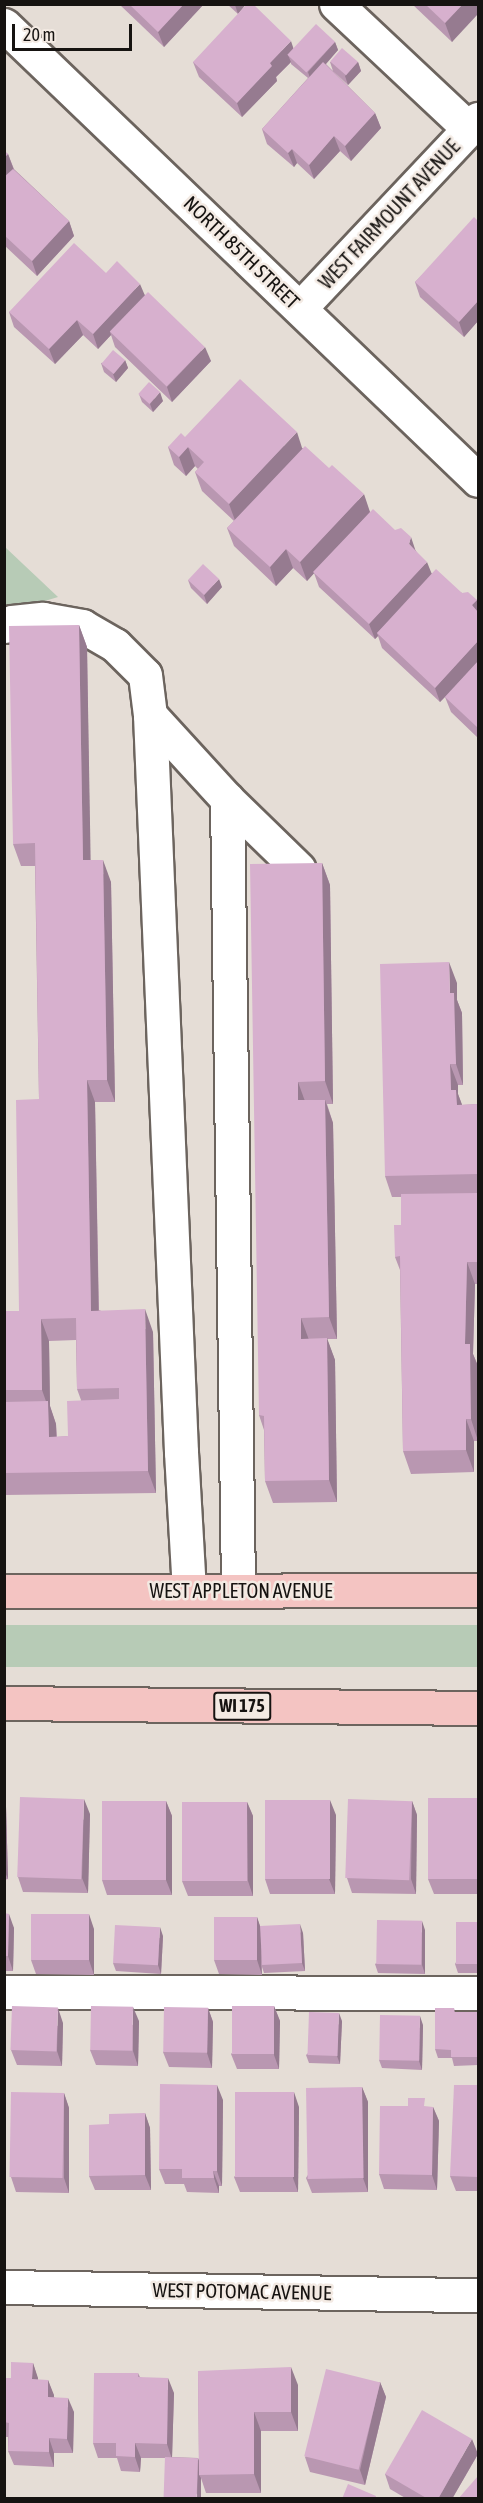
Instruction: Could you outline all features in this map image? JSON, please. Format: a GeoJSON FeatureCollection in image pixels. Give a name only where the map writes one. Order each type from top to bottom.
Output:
{"type":"FeatureCollection","features":[{"type":"Feature","properties":{"kind":"main road","name":"WEST APPLETON AVENUE"},"geometry":{"type":"LineString","coordinates":[[4,1591],[478,1590]]}},
{"type":"Feature","properties":{"kind":"main road","name":"WI 175"},"geometry":{"type":"LineString","coordinates":[[4,1704],[478,1708]]}},
{"type":"Feature","properties":{"kind":"street"},"geometry":{"type":"LineString","coordinates":[[336,4],[474,124]]}},
{"type":"Feature","properties":{"kind":"street","name":"NORTH 85TH STREET"},"geometry":{"type":"LineString","coordinates":[[4,25],[478,480]]}},
{"type":"Feature","properties":{"kind":"street","name":"WEST FAIRMOUNT AVENUE"},"geometry":{"type":"LineString","coordinates":[[300,309],[474,124]]}},
{"type":"Feature","properties":{"kind":"street"},"geometry":{"type":"LineString","coordinates":[[4,626],[12,622],[43,619],[82,626],[116,645],[145,675],[150,715],[180,1440],[189,1590]]}},
{"type":"Feature","properties":{"kind":"street"},"geometry":{"type":"LineString","coordinates":[[150,715],[227,799],[300,869]]}},
{"type":"Feature","properties":{"kind":"street"},"geometry":{"type":"LineString","coordinates":[[227,799],[238,1591]]}},
{"type":"Feature","properties":{"kind":"street"},"geometry":{"type":"LineString","coordinates":[[4,1992],[478,1993]]}},
{"type":"Feature","properties":{"kind":"street","name":"WEST POTOMAC AVENUE"},"geometry":{"type":"LineString","coordinates":[[4,2287],[478,2295]]}},
{"type":"Feature","properties":{"kind":"green space"},"geometry":{"type":"Polygon","coordinates":[[[5,547],[58,597],[5,613],[5,547]]]}},
{"type":"Feature","properties":{"kind":"green space"},"geometry":{"type":"Polygon","coordinates":[[[4,1625],[478,1625],[478,1667],[4,1667],[4,1625]]]}},
{"type":"Feature","properties":{"kind":"building"},"geometry":{"type":"Polygon","coordinates":[[[129,4],[184,4],[158,32],[129,4]]]}},
{"type":"Feature","properties":{"kind":"building"},"geometry":{"type":"Polygon","coordinates":[[[247,4],[253,4],[291,41],[270,63],[272,66],[237,103],[193,62],[247,4]]]}},
{"type":"Feature","properties":{"kind":"building"},"geometry":{"type":"Polygon","coordinates":[[[425,4],[463,4],[445,23],[425,4]]]}},
{"type":"Feature","properties":{"kind":"building"},"geometry":{"type":"Polygon","coordinates":[[[316,24],[335,42],[306,72],[287,55],[316,24]]]}},
{"type":"Feature","properties":{"kind":"building"},"geometry":{"type":"Polygon","coordinates":[[[342,48],[358,62],[346,75],[330,62],[342,48]]]}},
{"type":"Feature","properties":{"kind":"building"},"geometry":{"type":"Polygon","coordinates":[[[323,62],[375,113],[345,146],[334,136],[309,165],[292,149],[288,153],[262,129],[323,62]]]}},
{"type":"Feature","properties":{"kind":"building"},"geometry":{"type":"Polygon","coordinates":[[[13,169],[69,221],[32,261],[4,235],[4,177],[13,169]]]}},
{"type":"Feature","properties":{"kind":"building"},"geometry":{"type":"Polygon","coordinates":[[[474,217],[478,221],[478,301],[459,322],[415,282],[474,217]]]}},
{"type":"Feature","properties":{"kind":"building"},"geometry":{"type":"Polygon","coordinates":[[[74,243],[106,273],[117,261],[140,284],[93,334],[77,320],[49,349],[9,312],[74,243]]]}},
{"type":"Feature","properties":{"kind":"building"},"geometry":{"type":"Polygon","coordinates":[[[148,292],[205,347],[167,386],[110,332],[148,292]]]}},
{"type":"Feature","properties":{"kind":"building"},"geometry":{"type":"Polygon","coordinates":[[[113,350],[125,360],[114,374],[101,364],[113,350]]]}},
{"type":"Feature","properties":{"kind":"building"},"geometry":{"type":"Polygon","coordinates":[[[240,379],[297,432],[229,504],[195,472],[204,462],[188,447],[179,457],[168,447],[181,433],[185,437],[240,379]]]}},
{"type":"Feature","properties":{"kind":"building"},"geometry":{"type":"Polygon","coordinates":[[[149,382],[160,392],[149,404],[138,394],[149,382]]]}},
{"type":"Feature","properties":{"kind":"building"},"geometry":{"type":"Polygon","coordinates":[[[305,446],[329,468],[332,465],[364,494],[300,562],[286,549],[270,567],[227,528],[305,446]]]}},
{"type":"Feature","properties":{"kind":"building"},"geometry":{"type":"Polygon","coordinates":[[[373,509],[395,530],[401,528],[411,537],[409,544],[427,562],[369,624],[313,572],[373,509]]]}},
{"type":"Feature","properties":{"kind":"building"},"geometry":{"type":"Polygon","coordinates":[[[203,564],[219,579],[204,595],[188,580],[203,564]]]}},
{"type":"Feature","properties":{"kind":"building"},"geometry":{"type":"Polygon","coordinates":[[[436,569],[462,593],[468,592],[477,600],[472,605],[478,612],[478,641],[435,688],[377,633],[436,569]]]}},
{"type":"Feature","properties":{"kind":"building"},"geometry":{"type":"Polygon","coordinates":[[[79,625],[83,860],[103,860],[107,1080],[87,1080],[91,1311],[145,1309],[148,1471],[4,1473],[4,1402],[48,1401],[49,1437],[68,1436],[67,1401],[119,1399],[119,1388],[77,1389],[76,1318],[41,1319],[42,1390],[4,1390],[4,1311],[19,1311],[16,1100],[39,1099],[35,843],[13,844],[9,626],[79,625]]]}},
{"type":"Feature","properties":{"kind":"building"},"geometry":{"type":"Polygon","coordinates":[[[478,661],[478,728],[445,697],[478,661]]]}},
{"type":"Feature","properties":{"kind":"building"},"geometry":{"type":"Polygon","coordinates":[[[322,863],[325,1081],[298,1082],[298,1100],[325,1100],[329,1317],[301,1318],[301,1339],[327,1338],[329,1480],[265,1481],[264,1416],[259,1415],[250,864],[322,863]]]}},
{"type":"Feature","properties":{"kind":"building"},"geometry":{"type":"Polygon","coordinates":[[[449,962],[450,993],[454,993],[456,1064],[450,1064],[451,1090],[456,1090],[457,1105],[478,1104],[478,1174],[385,1176],[380,964],[449,962]]]}},
{"type":"Feature","properties":{"kind":"building"},"geometry":{"type":"Polygon","coordinates":[[[478,1193],[478,1262],[467,1262],[465,1344],[470,1344],[471,1419],[466,1419],[466,1450],[403,1451],[400,1256],[395,1257],[394,1225],[401,1225],[401,1194],[478,1193]]]}},
{"type":"Feature","properties":{"kind":"building"},"geometry":{"type":"Polygon","coordinates":[[[20,1797],[84,1799],[81,1879],[17,1877],[20,1797]]]}},
{"type":"Feature","properties":{"kind":"building"},"geometry":{"type":"Polygon","coordinates":[[[428,1798],[478,1798],[478,1879],[428,1879],[428,1798]]]}},
{"type":"Feature","properties":{"kind":"building"},"geometry":{"type":"Polygon","coordinates":[[[348,1799],[412,1801],[409,1880],[345,1878],[348,1799]]]}},
{"type":"Feature","properties":{"kind":"building"},"geometry":{"type":"Polygon","coordinates":[[[265,1800],[330,1800],[330,1879],[265,1879],[265,1800]]]}},
{"type":"Feature","properties":{"kind":"building"},"geometry":{"type":"Polygon","coordinates":[[[102,1801],[166,1801],[166,1880],[102,1880],[102,1801]]]}},
{"type":"Feature","properties":{"kind":"building"},"geometry":{"type":"Polygon","coordinates":[[[182,1802],[247,1802],[247,1881],[182,1881],[182,1802]]]}},
{"type":"Feature","properties":{"kind":"building"},"geometry":{"type":"Polygon","coordinates":[[[4,1913],[9,1914],[8,1956],[4,1956],[4,1913]]]}},
{"type":"Feature","properties":{"kind":"building"},"geometry":{"type":"Polygon","coordinates":[[[31,1914],[89,1914],[89,1960],[31,1960],[31,1914]]]}},
{"type":"Feature","properties":{"kind":"building"},"geometry":{"type":"Polygon","coordinates":[[[214,1917],[257,1917],[257,1960],[214,1960],[214,1917]]]}},
{"type":"Feature","properties":{"kind":"building"},"geometry":{"type":"Polygon","coordinates":[[[377,1920],[422,1921],[421,1965],[376,1964],[377,1920]]]}},
{"type":"Feature","properties":{"kind":"building"},"geometry":{"type":"Polygon","coordinates":[[[456,1922],[478,1922],[478,1964],[456,1964],[456,1922]]]}},
{"type":"Feature","properties":{"kind":"building"},"geometry":{"type":"Polygon","coordinates":[[[300,1924],[302,1963],[262,1965],[260,1926],[300,1924]]]}},
{"type":"Feature","properties":{"kind":"building"},"geometry":{"type":"Polygon","coordinates":[[[115,1925],[160,1927],[158,1965],[113,1963],[115,1925]]]}},
{"type":"Feature","properties":{"kind":"building"},"geometry":{"type":"Polygon","coordinates":[[[12,2006],[58,2008],[56,2052],[10,2050],[12,2006]]]}},
{"type":"Feature","properties":{"kind":"building"},"geometry":{"type":"Polygon","coordinates":[[[91,2006],[133,2007],[132,2051],[90,2050],[91,2006]]]}},
{"type":"Feature","properties":{"kind":"building"},"geometry":{"type":"Polygon","coordinates":[[[232,2006],[274,2006],[274,2054],[232,2054],[232,2006]]]}},
{"type":"Feature","properties":{"kind":"building"},"geometry":{"type":"Polygon","coordinates":[[[164,2007],[208,2008],[207,2053],[163,2052],[164,2007]]]}},
{"type":"Feature","properties":{"kind":"building"},"geometry":{"type":"Polygon","coordinates":[[[435,2008],[454,2008],[454,2012],[478,2012],[478,2057],[451,2057],[451,2050],[435,2049],[435,2008]]]}},
{"type":"Feature","properties":{"kind":"building"},"geometry":{"type":"Polygon","coordinates":[[[309,2012],[339,2013],[337,2056],[307,2055],[309,2012]]]}},
{"type":"Feature","properties":{"kind":"building"},"geometry":{"type":"Polygon","coordinates":[[[380,2015],[420,2016],[419,2061],[379,2060],[380,2015]]]}},
{"type":"Feature","properties":{"kind":"building"},"geometry":{"type":"Polygon","coordinates":[[[160,2084],[217,2085],[217,2171],[213,2171],[214,2178],[182,2178],[182,2169],[159,2169],[160,2084]]]}},
{"type":"Feature","properties":{"kind":"building"},"geometry":{"type":"Polygon","coordinates":[[[454,2085],[478,2085],[478,2177],[450,2176],[454,2085]]]}},
{"type":"Feature","properties":{"kind":"building"},"geometry":{"type":"Polygon","coordinates":[[[362,2087],[364,2178],[308,2179],[306,2088],[362,2087]]]}},
{"type":"Feature","properties":{"kind":"building"},"geometry":{"type":"Polygon","coordinates":[[[11,2092],[64,2093],[63,2178],[10,2177],[11,2092]]]}},
{"type":"Feature","properties":{"kind":"building"},"geometry":{"type":"Polygon","coordinates":[[[235,2092],[294,2092],[294,2177],[235,2177],[235,2092]]]}},
{"type":"Feature","properties":{"kind":"building"},"geometry":{"type":"Polygon","coordinates":[[[408,2098],[425,2098],[424,2106],[433,2107],[432,2175],[379,2174],[380,2106],[408,2106],[408,2098]]]}},
{"type":"Feature","properties":{"kind":"building"},"geometry":{"type":"Polygon","coordinates":[[[145,2113],[145,2175],[89,2176],[89,2125],[109,2124],[109,2114],[145,2113]]]}},
{"type":"Feature","properties":{"kind":"building"},"geometry":{"type":"Polygon","coordinates":[[[11,2362],[33,2363],[32,2379],[48,2380],[48,2397],[68,2398],[67,2439],[49,2438],[49,2452],[8,2451],[9,2423],[4,2422],[4,2378],[11,2378],[11,2362]]]}},
{"type":"Feature","properties":{"kind":"building"},"geometry":{"type":"Polygon","coordinates":[[[291,2367],[291,2412],[254,2412],[254,2474],[199,2475],[198,2371],[291,2367]]]}},
{"type":"Feature","properties":{"kind":"building"},"geometry":{"type":"Polygon","coordinates":[[[326,2369],[380,2383],[359,2470],[304,2456],[326,2369]]]}},
{"type":"Feature","properties":{"kind":"building"},"geometry":{"type":"Polygon","coordinates":[[[94,2373],[138,2373],[138,2377],[168,2378],[167,2444],[135,2443],[135,2457],[116,2456],[116,2443],[93,2443],[94,2373]]]}},
{"type":"Feature","properties":{"kind":"building"},"geometry":{"type":"Polygon","coordinates":[[[422,2410],[472,2439],[438,2499],[428,2499],[385,2474],[422,2410]]]}},
{"type":"Feature","properties":{"kind":"building"},"geometry":{"type":"Polygon","coordinates":[[[165,2457],[198,2458],[197,2498],[164,2498],[165,2457]]]}},
{"type":"Feature","properties":{"kind":"building"},"geometry":{"type":"Polygon","coordinates":[[[478,2476],[478,2499],[458,2499],[478,2476]]]}},
{"type":"Feature","properties":{"kind":"building"},"geometry":{"type":"Polygon","coordinates":[[[348,2484],[376,2496],[375,2499],[342,2499],[348,2484]]]}}]}
